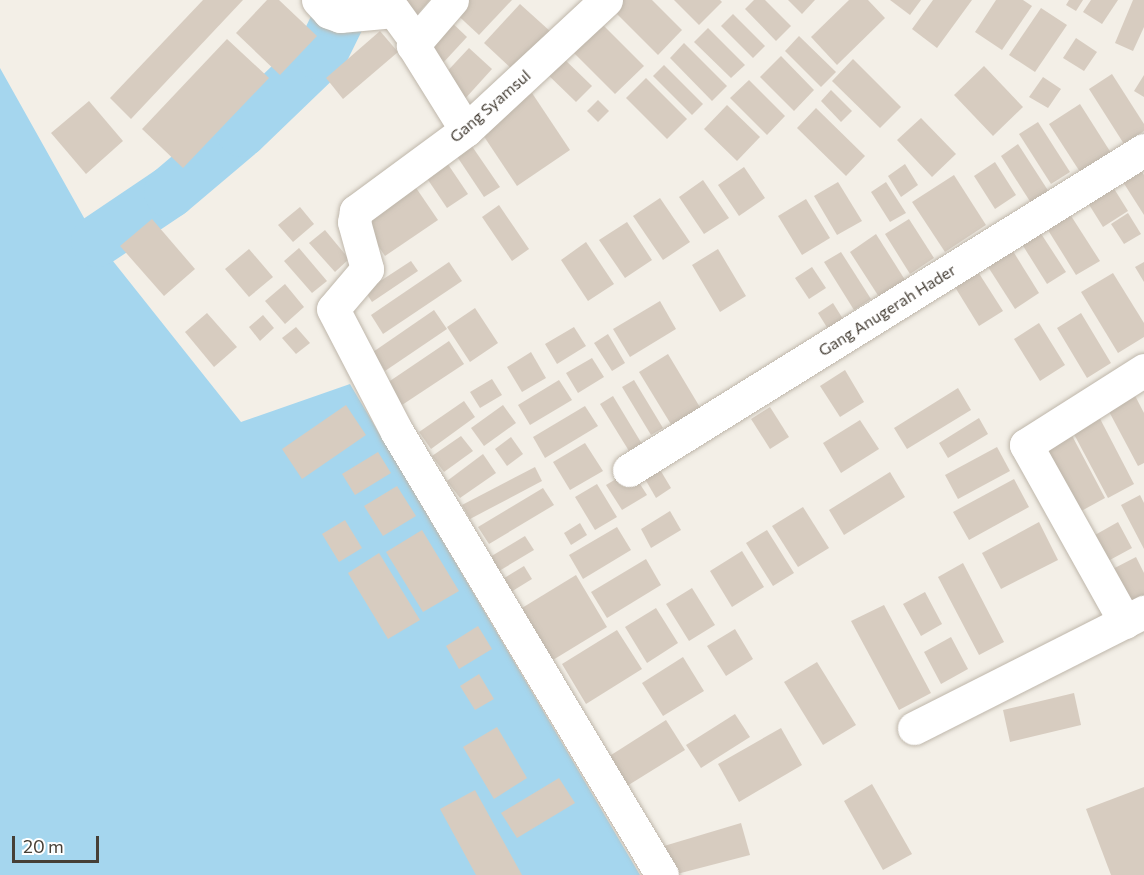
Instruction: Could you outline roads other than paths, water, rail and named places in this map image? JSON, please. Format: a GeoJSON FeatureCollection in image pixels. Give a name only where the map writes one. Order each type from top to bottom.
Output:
{"type":"FeatureCollection","features":[{"type":"Feature","properties":{"kind":"street"},"geometry":{"type":"LineString","coordinates":[[415,40],[452,0]]}},
{"type":"Feature","properties":{"kind":"street","name":"Gang Syamsul"},"geometry":{"type":"LineString","coordinates":[[606,0],[466,130],[365,202],[356,211],[354,222],[367,269],[333,309],[397,432],[662,875]]}},
{"type":"Feature","properties":{"kind":"street"},"geometry":{"type":"LineString","coordinates":[[338,10],[394,11],[415,40],[415,49],[466,130]]}},
{"type":"Feature","properties":{"kind":"street","name":"Gang Anugerah Hader"},"geometry":{"type":"LineString","coordinates":[[629,470],[1144,150]]}},
{"type":"Feature","properties":{"kind":"street"},"geometry":{"type":"LineString","coordinates":[[914,728],[1135,617],[1026,445],[1144,370]]}},
{"type":"Feature","properties":{"kind":"water"},"geometry":{"type":"Polygon","coordinates":[[[0,68],[97,241],[241,422],[350,384],[640,875],[0,875],[0,68]]]}},
{"type":"Feature","properties":{"kind":"waterway"},"geometry":{"type":"LineString","coordinates":[[97,241],[170,192],[242,131],[321,55],[348,0]]}}]}
